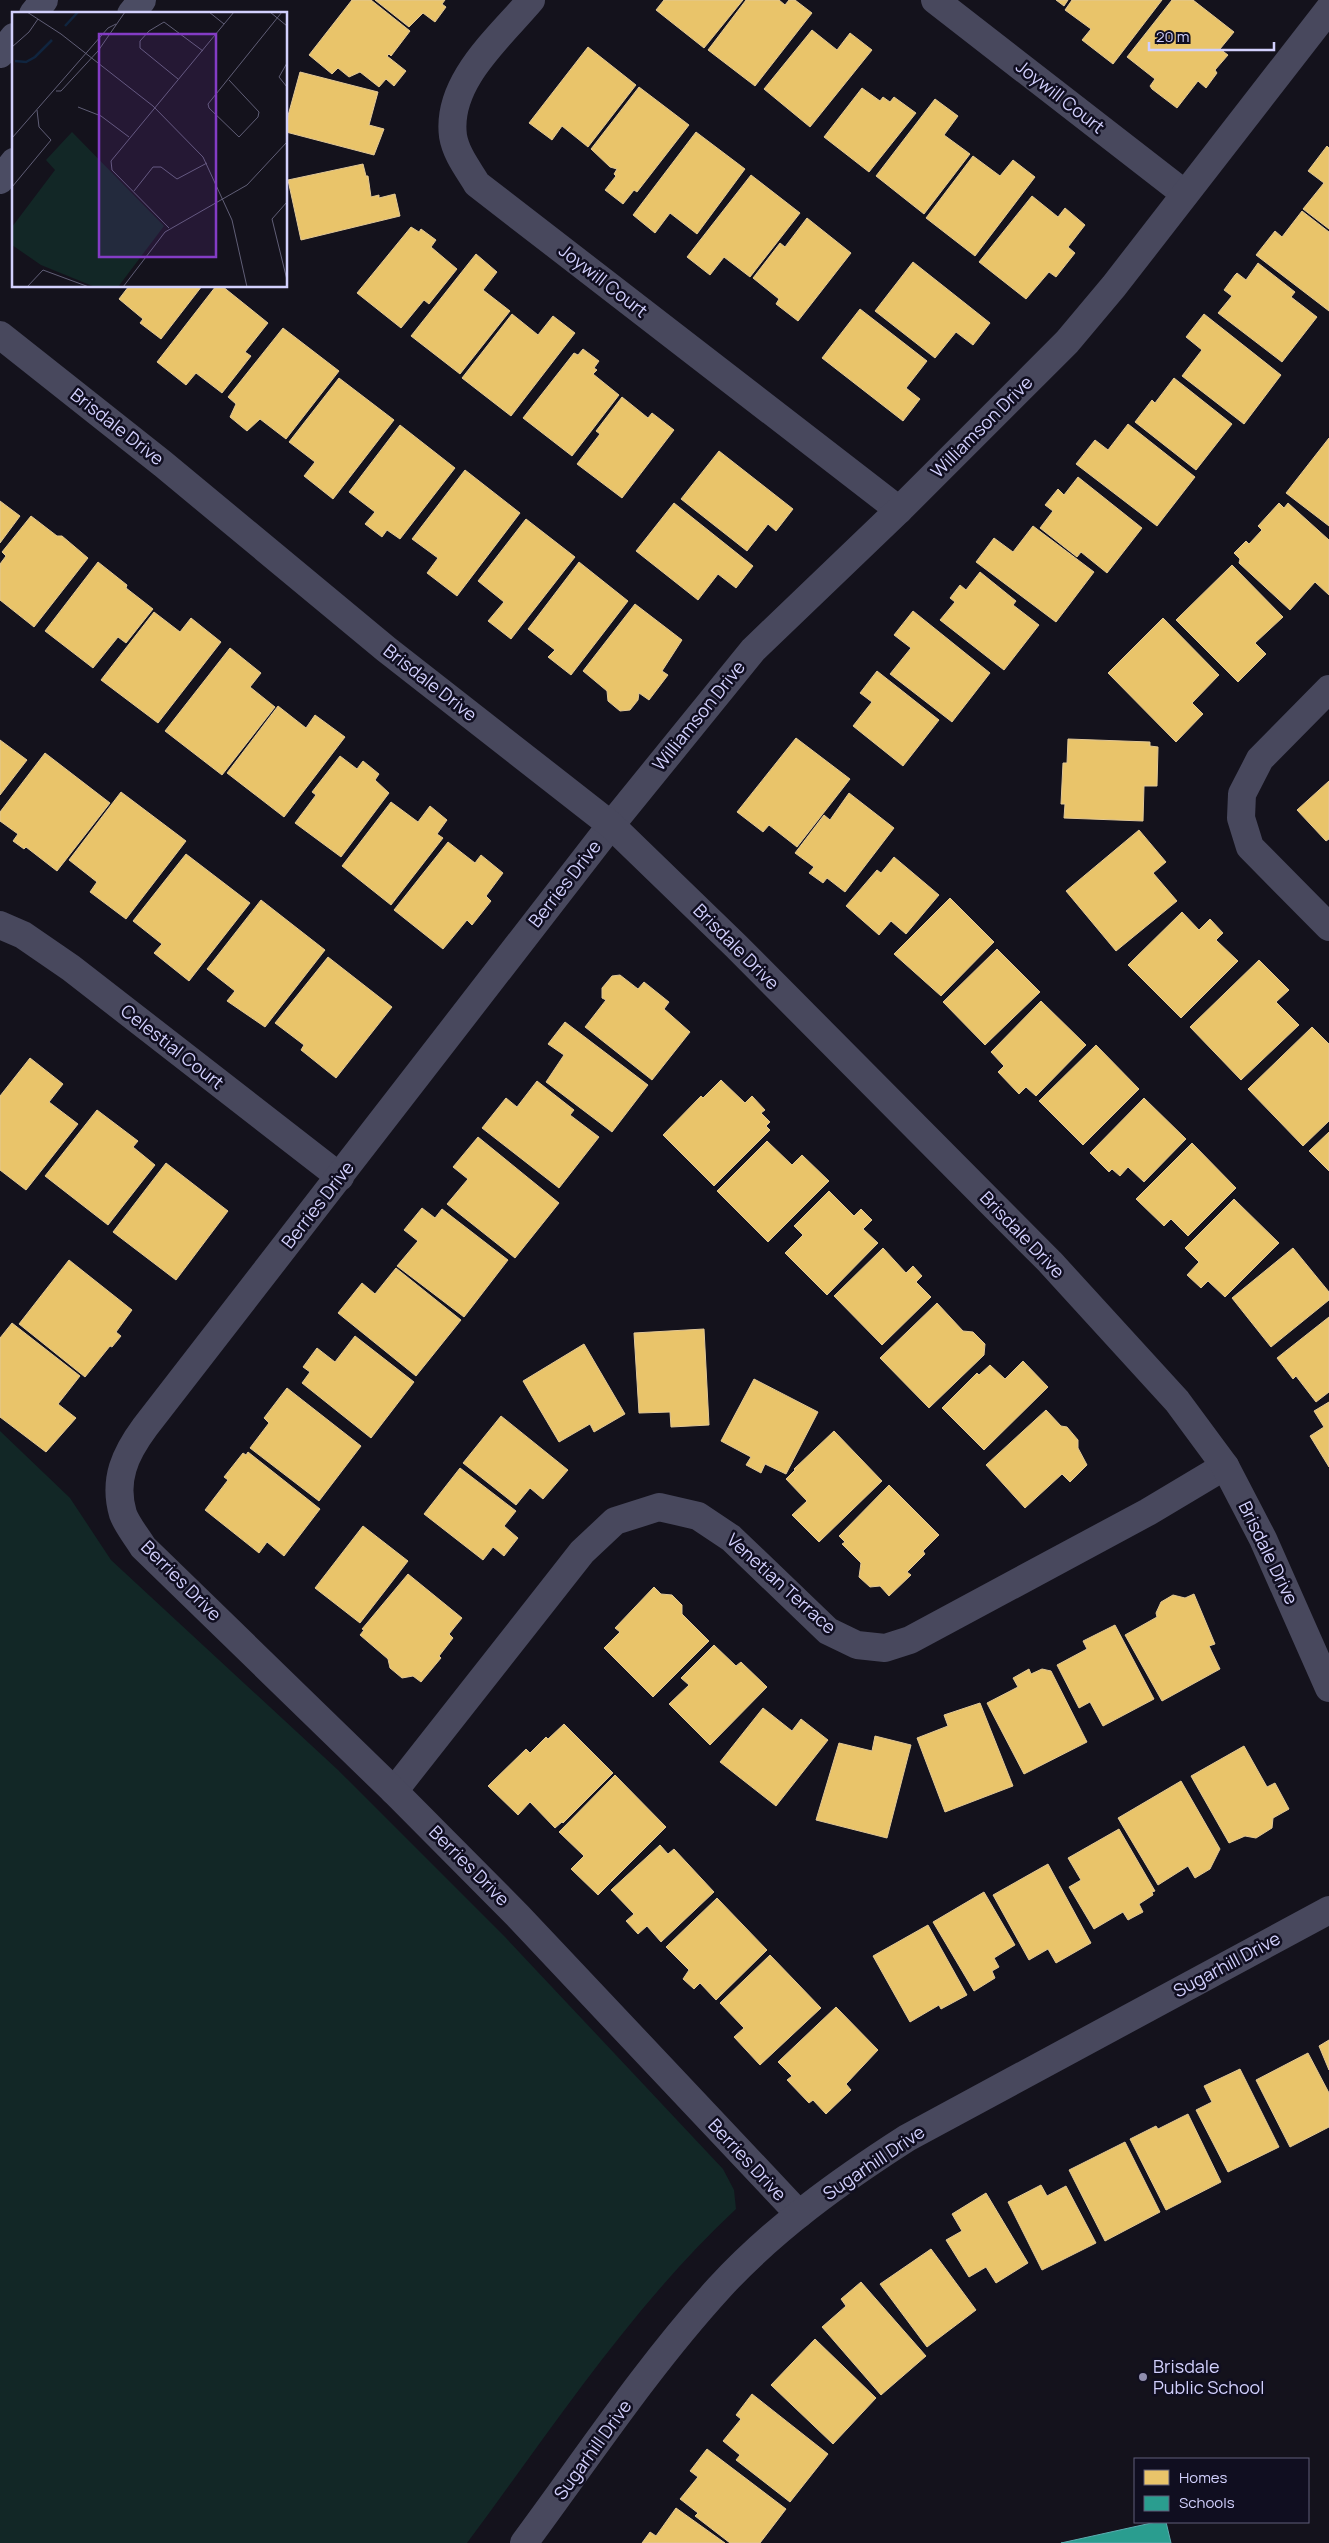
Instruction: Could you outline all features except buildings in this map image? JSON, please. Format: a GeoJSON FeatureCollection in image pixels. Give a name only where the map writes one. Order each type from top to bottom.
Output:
{"type":"FeatureCollection","features":[{"type":"Feature","properties":{"kind":"main road"},"geometry":{"type":"LineString","coordinates":[[35,12],[44,0]]}},
{"type":"Feature","properties":{"kind":"main road"},"geometry":{"type":"LineString","coordinates":[[133,12],[142,0]]}},
{"type":"Feature","properties":{"kind":"main road"},"geometry":{"type":"LineString","coordinates":[[0,54],[12,39]]}},
{"type":"Feature","properties":{"kind":"main road"},"geometry":{"type":"LineString","coordinates":[[0,180],[12,165]]}},
{"type":"Feature","properties":{"kind":"street","name":"Joywill Court"},"geometry":{"type":"LineString","coordinates":[[531,0],[465,78],[456,96],[452,115],[453,137],[462,161],[477,184],[899,510]]}},
{"type":"Feature","properties":{"kind":"street","name":"Joywill Court"},"geometry":{"type":"LineString","coordinates":[[935,0],[1185,194]]}},
{"type":"Feature","properties":{"kind":"street","name":"Williamson Drive"},"geometry":{"type":"LineString","coordinates":[[611,824],[753,650],[899,510],[1067,342],[1329,9]]}},
{"type":"Feature","properties":{"kind":"street","name":"Brisdale Drive"},"geometry":{"type":"LineString","coordinates":[[0,335],[163,464],[386,649],[611,824],[736,946],[1050,1262],[1177,1401],[1225,1466],[1264,1539],[1329,1688]]}},
{"type":"Feature","properties":{"kind":"street"},"geometry":{"type":"LineString","coordinates":[[1329,689],[1260,759],[1242,794],[1241,818],[1250,847],[1329,927]]}},
{"type":"Feature","properties":{"kind":"street","name":"Berries Drive"},"geometry":{"type":"LineString","coordinates":[[611,824],[128,1450],[119,1483],[123,1514],[144,1547],[394,1790],[518,1916],[799,2214]]}},
{"type":"Feature","properties":{"kind":"street","name":"Celestial Court"},"geometry":{"type":"LineString","coordinates":[[0,925],[23,935],[71,968],[340,1177]]}},
{"type":"Feature","properties":{"kind":"street","name":"Venetian Terrace"},"geometry":{"type":"LineString","coordinates":[[394,1790],[582,1552],[615,1521],[659,1507],[698,1516],[731,1538],[828,1631],[857,1645],[885,1648],[910,1640],[1148,1512],[1225,1466]]}},
{"type":"Feature","properties":{"kind":"street","name":"Sugarhill Drive"},"geometry":{"type":"LineString","coordinates":[[524,2543],[650,2371],[718,2288],[799,2214],[850,2174],[907,2138],[1329,1910]]}},
{"type":"Feature","properties":{"kind":"green space"},"geometry":{"type":"Polygon","coordinates":[[[0,1431],[70,1498],[111,1560],[338,1770],[506,1938],[723,2169],[734,2190],[736,2209],[662,2286],[627,2328],[467,2543],[0,2543],[0,1431]]]}},
{"type":"Feature","properties":{"kind":"place","name":"Brisdale Public School"},"geometry":{"type":"Point","coordinates":[1143,2377]}}]}
